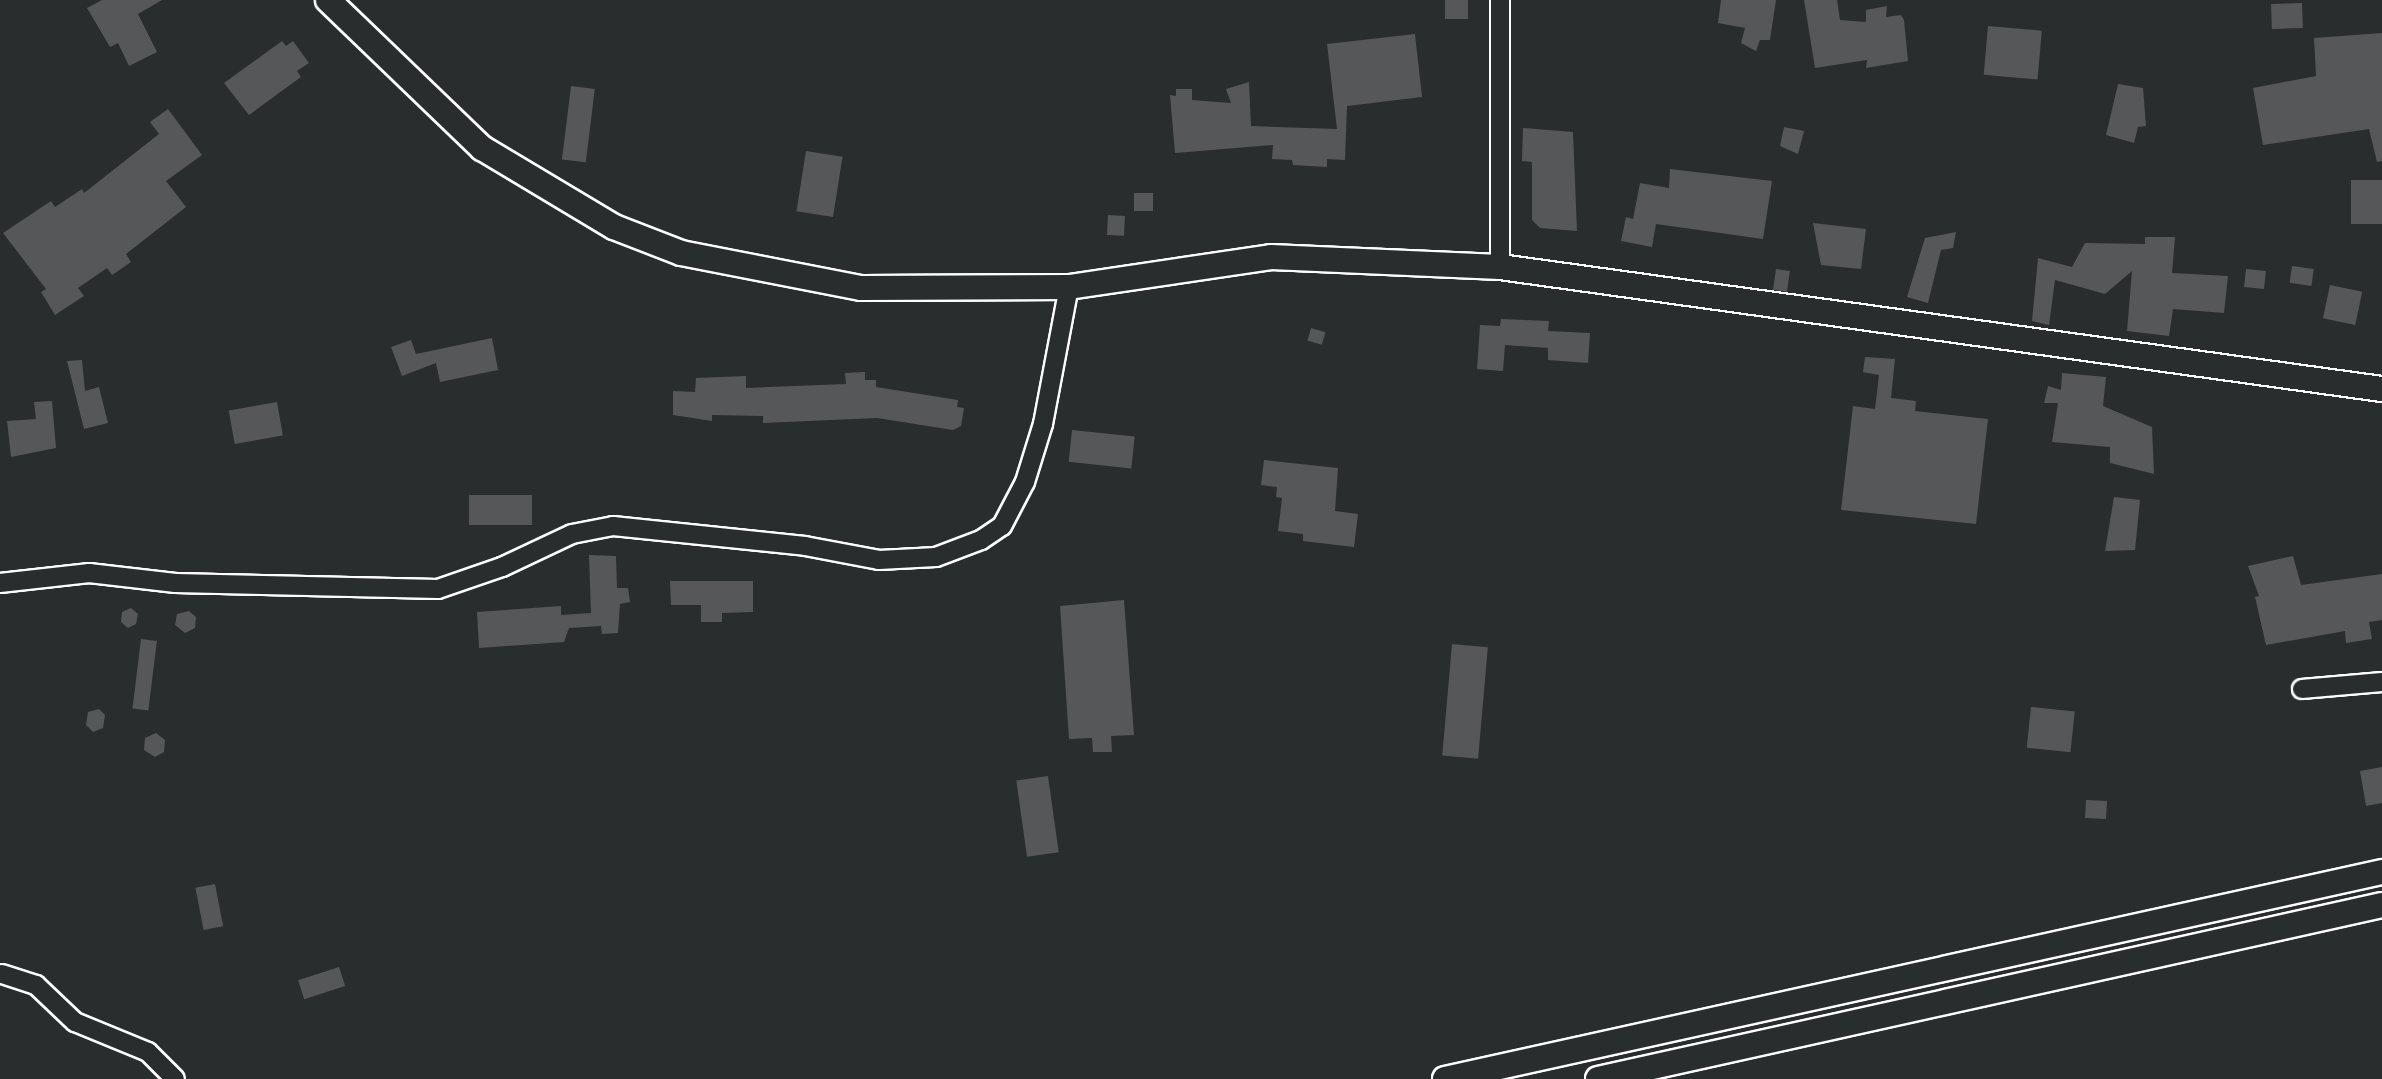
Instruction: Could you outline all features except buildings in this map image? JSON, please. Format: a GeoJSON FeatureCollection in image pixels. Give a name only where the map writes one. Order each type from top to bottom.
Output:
{"type":"FeatureCollection","features":[{"type":"Feature","properties":{"kind":"street"},"geometry":{"type":"LineString","coordinates":[[328,0],[482,148],[614,227],[668,248],[861,288],[1069,287],[1271,257],[1500,267],[2382,389]]}},
{"type":"Feature","properties":{"kind":"street"},"geometry":{"type":"LineString","coordinates":[[1500,0],[1500,267]]}},
{"type":"Feature","properties":{"kind":"street"},"geometry":{"type":"LineString","coordinates":[[0,583],[89,573],[175,583],[438,589],[502,567],[572,534],[613,526],[805,546],[879,560],[936,557],[981,540],[1002,526],[1025,482],[1043,424],[1069,287]]}},
{"type":"Feature","properties":{"kind":"street"},"geometry":{"type":"LineString","coordinates":[[2302,689],[2382,682]]}},
{"type":"Feature","properties":{"kind":"street"},"geometry":{"type":"LineString","coordinates":[[1445,1079],[2382,872]]}},
{"type":"Feature","properties":{"kind":"street"},"geometry":{"type":"LineString","coordinates":[[1598,1079],[2382,905]]}},
{"type":"Feature","properties":{"kind":"street"},"geometry":{"type":"LineString","coordinates":[[2,974],[36,985],[75,1022],[148,1052],[175,1079]]}}]}
